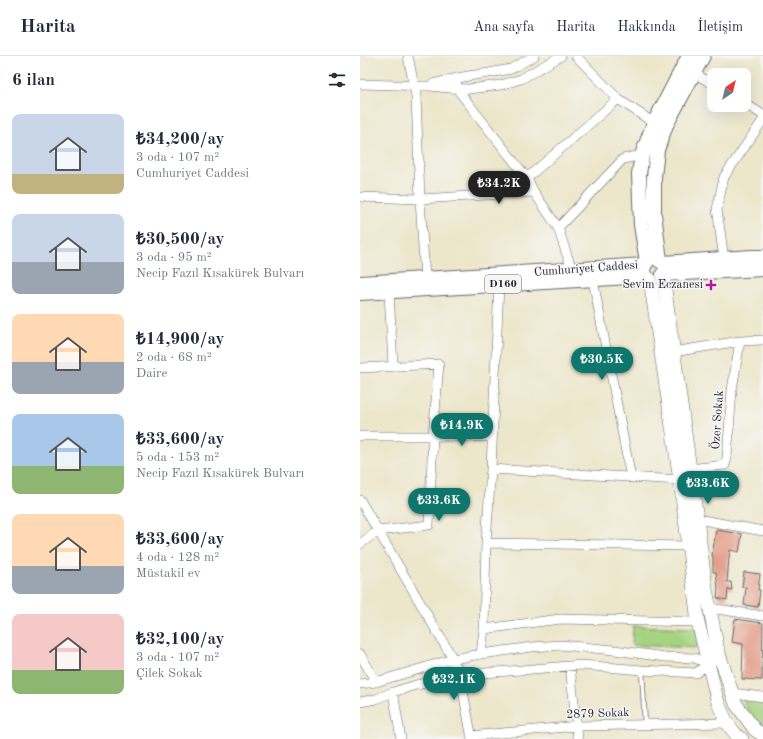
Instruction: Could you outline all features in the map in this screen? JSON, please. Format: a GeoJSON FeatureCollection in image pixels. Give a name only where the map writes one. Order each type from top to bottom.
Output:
{"type":"FeatureCollection","features":[{"type":"Feature","properties":{"kind":"main road"},"geometry":{"type":"LineString","coordinates":[[703,56],[666,125],[657,150],[654,177],[655,269],[698,622],[718,703],[727,723],[739,738]]}},
{"type":"Feature","properties":{"kind":"main road"},"geometry":{"type":"LineString","coordinates":[[685,57],[654,123],[642,155],[639,174],[641,225],[655,269],[673,352],[706,589],[721,658],[736,704],[755,730],[763,735]]}},
{"type":"Feature","properties":{"kind":"main road","name":"Cumhuriyet Caddesi"},"geometry":{"type":"LineString","coordinates":[[360,293],[499,284],[593,280],[724,259],[763,257]]}},
{"type":"Feature","properties":{"kind":"main road","name":"Cumhuriyet Caddesi"},"geometry":{"type":"LineString","coordinates":[[360,283],[572,270],[763,269]]}},
{"type":"Feature","properties":{"kind":"street"},"geometry":{"type":"LineString","coordinates":[[408,56],[416,96],[425,279]]}},
{"type":"Feature","properties":{"kind":"street"},"geometry":{"type":"LineString","coordinates":[[429,86],[456,78],[510,69],[534,56]]}},
{"type":"Feature","properties":{"kind":"street"},"geometry":{"type":"LineString","coordinates":[[360,84],[414,85],[469,89],[501,85],[521,79],[561,56]]}},
{"type":"Feature","properties":{"kind":"street"},"geometry":{"type":"LineString","coordinates":[[576,56],[618,99],[654,123]]}},
{"type":"Feature","properties":{"kind":"street"},"geometry":{"type":"LineString","coordinates":[[694,73],[707,81]]}},
{"type":"Feature","properties":{"kind":"street"},"geometry":{"type":"LineString","coordinates":[[456,78],[457,88],[526,178],[558,228],[572,270]]}},
{"type":"Feature","properties":{"kind":"street"},"geometry":{"type":"LineString","coordinates":[[526,178],[618,99]]}},
{"type":"Feature","properties":{"kind":"street"},"geometry":{"type":"LineString","coordinates":[[751,107],[763,115]]}},
{"type":"Feature","properties":{"kind":"street"},"geometry":{"type":"LineString","coordinates":[[724,259],[717,209],[724,177],[763,120]]}},
{"type":"Feature","properties":{"kind":"street"},"geometry":{"type":"LineString","coordinates":[[558,228],[623,158],[642,155]]}},
{"type":"Feature","properties":{"kind":"street"},"geometry":{"type":"LineString","coordinates":[[360,197],[420,199],[534,192]]}},
{"type":"Feature","properties":{"kind":"street"},"geometry":{"type":"LineString","coordinates":[[593,280],[631,478]]}},
{"type":"Feature","properties":{"kind":"street"},"geometry":{"type":"LineString","coordinates":[[481,654],[484,629],[486,543],[491,469],[499,284]]}},
{"type":"Feature","properties":{"kind":"street"},"geometry":{"type":"LineString","coordinates":[[389,292],[393,366]]}},
{"type":"Feature","properties":{"kind":"street"},"geometry":{"type":"LineString","coordinates":[[673,352],[740,341],[763,340]]}},
{"type":"Feature","properties":{"kind":"street","name":"Özer Sokak"},"geometry":{"type":"LineString","coordinates":[[690,469],[725,465],[727,458],[732,390],[740,341]]}},
{"type":"Feature","properties":{"kind":"street"},"geometry":{"type":"LineString","coordinates":[[360,368],[439,364],[428,525],[378,531],[360,544]]}},
{"type":"Feature","properties":{"kind":"street"},"geometry":{"type":"LineString","coordinates":[[360,436],[492,437]]}},
{"type":"Feature","properties":{"kind":"street"},"geometry":{"type":"LineString","coordinates":[[491,469],[680,480]]}},
{"type":"Feature","properties":{"kind":"street"},"geometry":{"type":"LineString","coordinates":[[360,500],[453,659],[460,675],[472,738]]}},
{"type":"Feature","properties":{"kind":"street"},"geometry":{"type":"LineString","coordinates":[[697,519],[763,531]]}},
{"type":"Feature","properties":{"kind":"street"},"geometry":{"type":"LineString","coordinates":[[486,543],[689,546]]}},
{"type":"Feature","properties":{"kind":"street"},"geometry":{"type":"LineString","coordinates":[[710,608],[763,616]]}},
{"type":"Feature","properties":{"kind":"street"},"geometry":{"type":"LineString","coordinates":[[484,629],[560,619],[698,622]]}},
{"type":"Feature","properties":{"kind":"street"},"geometry":{"type":"LineString","coordinates":[[360,684],[376,682],[453,659],[532,647],[561,645],[614,650],[664,658],[695,658],[708,664]]}},
{"type":"Feature","properties":{"kind":"street"},"geometry":{"type":"LineString","coordinates":[[360,654],[376,682]]}},
{"type":"Feature","properties":{"kind":"street"},"geometry":{"type":"LineString","coordinates":[[360,702],[376,699],[416,685],[460,675],[581,665],[696,673],[708,664],[721,658]]}},
{"type":"Feature","properties":{"kind":"street"},"geometry":{"type":"LineString","coordinates":[[570,666],[578,739]]}},
{"type":"Feature","properties":{"kind":"street"},"geometry":{"type":"LineString","coordinates":[[393,692],[401,739]]}},
{"type":"Feature","properties":{"kind":"street"},"geometry":{"type":"LineString","coordinates":[[732,693],[763,697]]}},
{"type":"Feature","properties":{"kind":"street","name":"2879 Sokak"},"geometry":{"type":"LineString","coordinates":[[472,738],[577,726],[727,723]]}},
{"type":"Feature","properties":{"kind":"lane"},"geometry":{"type":"LineString","coordinates":[[642,670],[645,725]]}},
{"type":"Feature","properties":{"kind":"green space"},"geometry":{"type":"Polygon","coordinates":[[[633,626],[697,628],[697,648],[632,645],[633,626]]]}},
{"type":"Feature","properties":{"kind":"green space"},"geometry":{"type":"Polygon","coordinates":[[[743,698],[763,700],[763,727],[750,714],[743,698]]]}},
{"type":"Feature","properties":{"kind":"building"},"geometry":{"type":"Polygon","coordinates":[[[716,530],[742,534],[739,552],[730,550],[727,582],[731,582],[732,590],[728,589],[727,600],[717,598],[718,588],[716,572],[713,572],[712,556],[716,530]]]}},
{"type":"Feature","properties":{"kind":"building"},"geometry":{"type":"Polygon","coordinates":[[[744,572],[760,574],[758,607],[744,605],[746,587],[742,587],[744,572]]]}},
{"type":"Feature","properties":{"kind":"building"},"geometry":{"type":"Polygon","coordinates":[[[735,619],[763,623],[762,680],[742,679],[743,644],[732,642],[735,619]]]}},
{"type":"Feature","properties":{"kind":"place","name":"Sevim Eczanesi"},"geometry":{"type":"Point","coordinates":[711,285]}}]}
